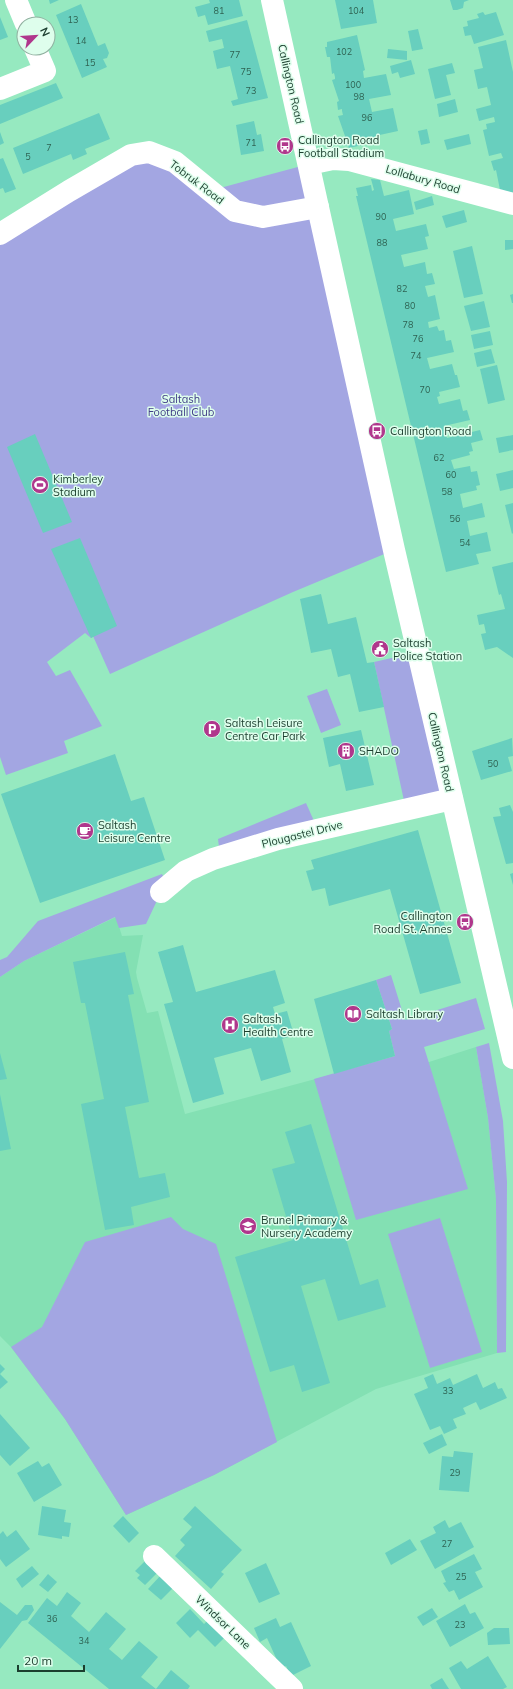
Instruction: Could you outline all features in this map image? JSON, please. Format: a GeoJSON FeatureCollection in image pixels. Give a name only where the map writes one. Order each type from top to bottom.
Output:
{"type":"FeatureCollection","features":[{"type":"Feature","properties":{"kind":"street"},"geometry":{"type":"LineString","coordinates":[[16,0],[23,16]]}},
{"type":"Feature","properties":{"kind":"street","name":"Callington Road"},"geometry":{"type":"LineString","coordinates":[[272,0],[394,550],[513,1058]]}},
{"type":"Feature","properties":{"kind":"street"},"geometry":{"type":"LineString","coordinates":[[0,89],[45,72],[39,56]]}},
{"type":"Feature","properties":{"kind":"street","name":"Tobruk Road"},"geometry":{"type":"LineString","coordinates":[[0,234],[131,155],[149,152],[175,162],[236,211],[263,217],[318,207]]}},
{"type":"Feature","properties":{"kind":"street","name":"Lollabury Road"},"geometry":{"type":"LineString","coordinates":[[309,164],[332,159],[349,160],[513,204]]}},
{"type":"Feature","properties":{"kind":"street","name":"Plougastel Drive"},"geometry":{"type":"LineString","coordinates":[[161,892],[186,871],[213,859],[278,839],[452,799]]}},
{"type":"Feature","properties":{"kind":"street","name":"Windsor Lane"},"geometry":{"type":"LineString","coordinates":[[154,1556],[292,1689]]}},
{"type":"Feature","properties":{"kind":"shaded area","name":"Brunel Primary & Nursery Academy"},"geometry":{"type":"Polygon","coordinates":[[[116,917],[122,936],[143,935],[136,972],[137,978],[147,1013],[158,1011],[185,1114],[334,1074],[429,1062],[476,1047],[488,1118],[496,1199],[497,1353],[376,1389],[214,1475],[126,1515],[65,1419],[11,1347],[0,1336],[0,977],[24,961],[116,917]]]}},
{"type":"Feature","properties":{"kind":"green space","name":"Saltash Football Club"},"geometry":{"type":"Polygon","coordinates":[[[149,152],[209,191],[309,164],[394,550],[293,592],[110,674],[93,636],[91,638],[85,633],[47,662],[56,676],[70,670],[102,726],[64,741],[68,753],[6,775],[0,757],[0,234],[149,152]]]}},
{"type":"Feature","properties":{"kind":"green space"},"geometry":{"type":"Polygon","coordinates":[[[418,652],[452,799],[406,810],[374,662],[418,652]]]}},
{"type":"Feature","properties":{"kind":"green space"},"geometry":{"type":"Polygon","coordinates":[[[327,689],[341,725],[321,733],[307,696],[327,689]]]}},
{"type":"Feature","properties":{"kind":"green space"},"geometry":{"type":"Polygon","coordinates":[[[306,803],[318,830],[219,847],[218,839],[306,803]]]}},
{"type":"Feature","properties":{"kind":"green space"},"geometry":{"type":"Polygon","coordinates":[[[162,874],[168,886],[161,892],[146,924],[119,928],[115,917],[24,961],[0,977],[0,960],[7,957],[38,921],[162,874]]]}},
{"type":"Feature","properties":{"kind":"green space"},"geometry":{"type":"Polygon","coordinates":[[[391,975],[405,1020],[476,998],[485,1029],[424,1047],[468,1189],[356,1220],[314,1079],[395,1056],[389,1031],[392,1029],[376,980],[391,975]]]}},
{"type":"Feature","properties":{"kind":"green space"},"geometry":{"type":"Polygon","coordinates":[[[489,1043],[503,1121],[507,1182],[506,1352],[497,1353],[496,1199],[488,1118],[476,1047],[489,1043]]]}},
{"type":"Feature","properties":{"kind":"green space"},"geometry":{"type":"Polygon","coordinates":[[[171,1217],[183,1229],[216,1244],[277,1442],[214,1475],[126,1515],[65,1419],[11,1347],[42,1327],[85,1242],[171,1217]]]}},
{"type":"Feature","properties":{"kind":"green space"},"geometry":{"type":"Polygon","coordinates":[[[440,1218],[482,1352],[430,1368],[388,1234],[440,1218]]]}},
{"type":"Feature","properties":{"kind":"building"},"geometry":{"type":"Polygon","coordinates":[[[49,0],[59,0],[50,4],[49,0]]]}},
{"type":"Feature","properties":{"kind":"building"},"geometry":{"type":"Polygon","coordinates":[[[209,0],[239,0],[243,16],[208,25],[205,15],[198,17],[195,7],[210,3],[209,0]]]}},
{"type":"Feature","properties":{"kind":"building"},"geometry":{"type":"Polygon","coordinates":[[[335,0],[373,0],[377,23],[341,29],[335,0]]]}},
{"type":"Feature","properties":{"kind":"building"},"geometry":{"type":"Polygon","coordinates":[[[450,0],[469,0],[464,2],[463,8],[453,10],[450,0]]]}},
{"type":"Feature","properties":{"kind":"building"},"geometry":{"type":"Polygon","coordinates":[[[81,4],[98,46],[105,43],[109,53],[107,58],[103,59],[107,67],[82,78],[56,15],[81,4]]]}},
{"type":"Feature","properties":{"kind":"building"},"geometry":{"type":"Polygon","coordinates":[[[483,12],[485,15],[496,12],[504,35],[474,44],[471,35],[465,36],[463,27],[468,26],[467,21],[479,18],[477,14],[483,12]]]}},
{"type":"Feature","properties":{"kind":"building"},"geometry":{"type":"Polygon","coordinates":[[[0,17],[8,37],[0,40],[0,17]]]}},
{"type":"Feature","properties":{"kind":"building"},"geometry":{"type":"Polygon","coordinates":[[[247,20],[268,98],[233,106],[231,101],[238,99],[230,66],[217,69],[213,51],[224,48],[222,39],[209,42],[206,31],[247,20]]]}},
{"type":"Feature","properties":{"kind":"building"},"geometry":{"type":"Polygon","coordinates":[[[418,29],[423,49],[412,51],[408,31],[418,29]]]}},
{"type":"Feature","properties":{"kind":"building"},"geometry":{"type":"Polygon","coordinates":[[[357,35],[365,70],[363,71],[364,78],[386,74],[391,95],[369,99],[372,112],[393,108],[398,131],[375,136],[376,142],[349,148],[348,145],[345,146],[343,137],[345,136],[338,116],[343,115],[342,109],[338,110],[337,102],[339,101],[332,80],[335,79],[335,77],[334,73],[332,74],[330,57],[327,57],[325,47],[327,47],[327,42],[357,35]]]}},
{"type":"Feature","properties":{"kind":"building"},"geometry":{"type":"Polygon","coordinates":[[[506,40],[513,72],[513,193],[500,190],[496,170],[494,171],[491,161],[503,158],[501,153],[489,156],[483,130],[487,129],[486,124],[495,122],[494,117],[479,121],[476,109],[491,105],[487,87],[478,89],[474,70],[483,68],[478,47],[506,40]]]}},
{"type":"Feature","properties":{"kind":"building"},"geometry":{"type":"Polygon","coordinates":[[[388,49],[407,51],[407,60],[387,58],[388,49]]]}},
{"type":"Feature","properties":{"kind":"building"},"geometry":{"type":"Polygon","coordinates":[[[411,60],[415,74],[400,78],[398,72],[392,74],[390,66],[411,60]]]}},
{"type":"Feature","properties":{"kind":"building"},"geometry":{"type":"Polygon","coordinates":[[[452,63],[455,73],[446,75],[451,95],[435,99],[428,69],[452,63]]]}},
{"type":"Feature","properties":{"kind":"building"},"geometry":{"type":"Polygon","coordinates":[[[56,83],[63,98],[0,124],[0,105],[56,83]]]}},
{"type":"Feature","properties":{"kind":"building"},"geometry":{"type":"Polygon","coordinates":[[[455,99],[458,112],[439,117],[437,104],[455,99]]]}},
{"type":"Feature","properties":{"kind":"building"},"geometry":{"type":"Polygon","coordinates":[[[99,113],[110,139],[85,149],[87,154],[73,160],[71,154],[23,174],[13,148],[99,113]]]}},
{"type":"Feature","properties":{"kind":"building"},"geometry":{"type":"Polygon","coordinates":[[[254,121],[257,135],[261,134],[264,151],[241,155],[236,125],[254,121]]]}},
{"type":"Feature","properties":{"kind":"building"},"geometry":{"type":"Polygon","coordinates":[[[427,129],[430,143],[421,145],[418,131],[427,129]]]}},
{"type":"Feature","properties":{"kind":"building"},"geometry":{"type":"Polygon","coordinates":[[[0,132],[4,143],[0,145],[0,132]]]}},
{"type":"Feature","properties":{"kind":"building"},"geometry":{"type":"Polygon","coordinates":[[[469,134],[471,144],[447,150],[444,140],[469,134]]]}},
{"type":"Feature","properties":{"kind":"building"},"geometry":{"type":"Polygon","coordinates":[[[3,158],[16,189],[5,193],[3,188],[0,189],[0,159],[3,158]]]}},
{"type":"Feature","properties":{"kind":"building"},"geometry":{"type":"Polygon","coordinates":[[[371,179],[380,180],[384,196],[409,190],[414,214],[393,219],[396,231],[426,224],[429,236],[425,237],[428,249],[401,255],[404,267],[425,262],[427,274],[432,273],[435,284],[425,286],[428,297],[435,295],[440,319],[428,322],[429,328],[437,326],[439,331],[444,330],[446,341],[451,340],[454,352],[427,358],[430,369],[452,364],[460,387],[439,392],[440,396],[437,397],[439,404],[460,399],[463,411],[467,410],[470,420],[444,426],[447,438],[480,430],[483,440],[471,443],[473,451],[469,452],[470,455],[451,460],[454,469],[470,466],[471,472],[477,471],[480,485],[476,486],[477,490],[460,494],[463,508],[482,503],[485,517],[467,521],[470,536],[487,532],[491,551],[476,554],[479,564],[446,572],[356,196],[358,196],[356,188],[371,185],[372,191],[374,190],[371,179]]]}},
{"type":"Feature","properties":{"kind":"building"},"geometry":{"type":"Polygon","coordinates":[[[432,196],[434,205],[416,210],[414,202],[432,196]]]}},
{"type":"Feature","properties":{"kind":"building"},"geometry":{"type":"Polygon","coordinates":[[[464,210],[467,222],[446,228],[442,216],[464,210]]]}},
{"type":"Feature","properties":{"kind":"building"},"geometry":{"type":"Polygon","coordinates":[[[505,240],[513,240],[513,249],[505,250],[505,240]]]}},
{"type":"Feature","properties":{"kind":"building"},"geometry":{"type":"Polygon","coordinates":[[[472,246],[483,294],[464,298],[453,251],[472,246]]]}},
{"type":"Feature","properties":{"kind":"building"},"geometry":{"type":"Polygon","coordinates":[[[513,294],[513,303],[512,303],[510,295],[513,294]]]}},
{"type":"Feature","properties":{"kind":"building"},"geometry":{"type":"Polygon","coordinates":[[[484,301],[490,327],[471,331],[464,306],[484,301]]]}},
{"type":"Feature","properties":{"kind":"building"},"geometry":{"type":"Polygon","coordinates":[[[490,331],[493,345],[474,349],[471,335],[490,331]]]}},
{"type":"Feature","properties":{"kind":"building"},"geometry":{"type":"Polygon","coordinates":[[[491,349],[495,363],[477,367],[474,353],[491,349]]]}},
{"type":"Feature","properties":{"kind":"building"},"geometry":{"type":"Polygon","coordinates":[[[497,365],[505,400],[488,404],[480,369],[497,365]]]}},
{"type":"Feature","properties":{"kind":"building","name":"Kimberley Stadium"},"geometry":{"type":"Polygon","coordinates":[[[35,434],[72,522],[43,533],[7,447],[35,434]]]}},
{"type":"Feature","properties":{"kind":"building"},"geometry":{"type":"Polygon","coordinates":[[[513,435],[513,450],[499,453],[496,438],[513,435]]]}},
{"type":"Feature","properties":{"kind":"building"},"geometry":{"type":"Polygon","coordinates":[[[513,470],[513,488],[500,491],[496,474],[513,470]]]}},
{"type":"Feature","properties":{"kind":"building"},"geometry":{"type":"Polygon","coordinates":[[[513,503],[513,533],[512,534],[505,505],[513,503]]]}},
{"type":"Feature","properties":{"kind":"building"},"geometry":{"type":"Polygon","coordinates":[[[80,538],[117,626],[91,638],[51,549],[80,538]]]}},
{"type":"Feature","properties":{"kind":"building"},"geometry":{"type":"Polygon","coordinates":[[[513,562],[513,658],[497,647],[485,650],[481,634],[486,633],[484,624],[479,625],[477,615],[505,609],[501,594],[499,595],[492,567],[513,562]]]}},
{"type":"Feature","properties":{"kind":"building"},"geometry":{"type":"Polygon","coordinates":[[[321,594],[328,624],[356,617],[367,663],[374,662],[384,707],[359,712],[350,674],[338,677],[331,649],[311,653],[300,599],[321,594]]]}},
{"type":"Feature","properties":{"kind":"building","name":"SHADO"},"geometry":{"type":"Polygon","coordinates":[[[361,730],[374,785],[346,791],[340,764],[329,767],[323,738],[361,730]]]}},
{"type":"Feature","properties":{"kind":"building"},"geometry":{"type":"Polygon","coordinates":[[[512,738],[513,756],[508,757],[512,771],[481,780],[472,751],[512,738]]]}},
{"type":"Feature","properties":{"kind":"building","name":"Saltash Leisure Centre"},"geometry":{"type":"Polygon","coordinates":[[[115,754],[131,801],[144,797],[165,860],[40,903],[1,794],[115,754]]]}},
{"type":"Feature","properties":{"kind":"building"},"geometry":{"type":"Polygon","coordinates":[[[510,805],[513,812],[513,863],[506,864],[493,817],[501,816],[499,808],[510,805]]]}},
{"type":"Feature","properties":{"kind":"building"},"geometry":{"type":"Polygon","coordinates":[[[418,830],[461,983],[420,994],[390,889],[329,906],[325,888],[312,891],[306,871],[314,869],[311,860],[418,830]]]}},
{"type":"Feature","properties":{"kind":"building"},"geometry":{"type":"Polygon","coordinates":[[[513,873],[513,885],[510,874],[513,873]]]}},
{"type":"Feature","properties":{"kind":"building","name":"Saltash Health Centre"},"geometry":{"type":"Polygon","coordinates":[[[183,945],[196,992],[275,970],[285,1003],[273,1007],[275,1014],[287,1011],[294,1035],[282,1039],[291,1072],[261,1081],[251,1048],[214,1058],[224,1094],[193,1103],[164,1004],[173,1002],[158,952],[183,945]]]}},
{"type":"Feature","properties":{"kind":"building"},"geometry":{"type":"Polygon","coordinates":[[[125,952],[134,994],[128,995],[149,1102],[125,1107],[139,1178],[165,1173],[170,1197],[131,1207],[134,1225],[105,1230],[81,1104],[104,1099],[85,1003],[81,1003],[73,962],[125,952]]]}},
{"type":"Feature","properties":{"kind":"building","name":"Saltash Library"},"geometry":{"type":"Polygon","coordinates":[[[376,980],[392,1029],[389,1031],[395,1056],[334,1074],[314,999],[376,980]]]}},
{"type":"Feature","properties":{"kind":"building"},"geometry":{"type":"Polygon","coordinates":[[[0,1053],[7,1079],[0,1080],[0,1053]]]}},
{"type":"Feature","properties":{"kind":"building"},"geometry":{"type":"Polygon","coordinates":[[[0,1094],[11,1149],[0,1151],[0,1094]]]}},
{"type":"Feature","properties":{"kind":"building"},"geometry":{"type":"Polygon","coordinates":[[[311,1124],[360,1285],[378,1279],[386,1307],[338,1321],[325,1279],[301,1286],[330,1383],[302,1392],[294,1365],[270,1372],[235,1257],[293,1240],[272,1169],[295,1163],[285,1132],[311,1124]]]}},
{"type":"Feature","properties":{"kind":"building"},"geometry":{"type":"Polygon","coordinates":[[[0,1364],[5,1369],[0,1374],[0,1364]]]}},
{"type":"Feature","properties":{"kind":"building"},"geometry":{"type":"Polygon","coordinates":[[[0,1374],[8,1382],[0,1389],[0,1374]]]}},
{"type":"Feature","properties":{"kind":"building"},"geometry":{"type":"Polygon","coordinates":[[[433,1374],[437,1384],[450,1378],[453,1385],[477,1374],[483,1388],[495,1382],[498,1389],[502,1388],[507,1398],[480,1410],[476,1402],[463,1408],[466,1414],[453,1419],[457,1428],[444,1434],[440,1426],[430,1430],[414,1394],[428,1388],[424,1378],[433,1374]]]}},
{"type":"Feature","properties":{"kind":"building"},"geometry":{"type":"Polygon","coordinates":[[[0,1414],[30,1448],[10,1466],[0,1455],[0,1414]]]}},
{"type":"Feature","properties":{"kind":"building"},"geometry":{"type":"Polygon","coordinates":[[[442,1434],[447,1445],[429,1454],[423,1443],[442,1434]]]}},
{"type":"Feature","properties":{"kind":"building"},"geometry":{"type":"Polygon","coordinates":[[[454,1451],[473,1453],[469,1492],[439,1490],[442,1456],[453,1457],[454,1451]]]}},
{"type":"Feature","properties":{"kind":"building"},"geometry":{"type":"Polygon","coordinates":[[[38,1461],[42,1467],[49,1463],[62,1485],[34,1502],[17,1473],[38,1461]]]}},
{"type":"Feature","properties":{"kind":"building"},"geometry":{"type":"Polygon","coordinates":[[[42,1506],[66,1510],[64,1522],[71,1523],[69,1537],[62,1536],[62,1539],[38,1535],[42,1506]]]}},
{"type":"Feature","properties":{"kind":"building"},"geometry":{"type":"Polygon","coordinates":[[[195,1506],[242,1550],[221,1572],[224,1574],[211,1589],[175,1556],[185,1545],[180,1540],[192,1527],[183,1519],[195,1506]]]}},
{"type":"Feature","properties":{"kind":"building"},"geometry":{"type":"Polygon","coordinates":[[[123,1516],[139,1533],[129,1543],[113,1526],[123,1516]]]}},
{"type":"Feature","properties":{"kind":"building"},"geometry":{"type":"Polygon","coordinates":[[[445,1520],[449,1528],[461,1522],[474,1547],[435,1569],[420,1541],[436,1533],[433,1527],[445,1520]]]}},
{"type":"Feature","properties":{"kind":"building"},"geometry":{"type":"Polygon","coordinates":[[[16,1530],[30,1549],[6,1567],[0,1559],[0,1534],[3,1531],[7,1537],[16,1530]]]}},
{"type":"Feature","properties":{"kind":"building"},"geometry":{"type":"Polygon","coordinates":[[[410,1539],[417,1550],[391,1565],[385,1553],[410,1539]]]}},
{"type":"Feature","properties":{"kind":"building"},"geometry":{"type":"Polygon","coordinates":[[[474,1554],[482,1569],[475,1572],[483,1587],[459,1600],[454,1590],[449,1592],[443,1583],[446,1582],[441,1571],[474,1554]]]}},
{"type":"Feature","properties":{"kind":"building"},"geometry":{"type":"Polygon","coordinates":[[[146,1560],[159,1571],[145,1585],[137,1578],[140,1575],[135,1571],[146,1560]]]}},
{"type":"Feature","properties":{"kind":"building"},"geometry":{"type":"Polygon","coordinates":[[[266,1563],[280,1594],[259,1603],[245,1573],[266,1563]]]}},
{"type":"Feature","properties":{"kind":"building"},"geometry":{"type":"Polygon","coordinates":[[[32,1566],[39,1574],[22,1588],[16,1579],[32,1566]]]}},
{"type":"Feature","properties":{"kind":"building"},"geometry":{"type":"Polygon","coordinates":[[[48,1574],[57,1582],[48,1592],[39,1585],[48,1574]]]}},
{"type":"Feature","properties":{"kind":"building"},"geometry":{"type":"Polygon","coordinates":[[[161,1575],[174,1587],[161,1600],[148,1589],[161,1575]]]}},
{"type":"Feature","properties":{"kind":"building"},"geometry":{"type":"Polygon","coordinates":[[[67,1592],[81,1603],[71,1616],[89,1632],[106,1612],[126,1629],[109,1649],[122,1660],[139,1641],[158,1657],[141,1677],[156,1689],[109,1689],[28,1623],[47,1598],[57,1606],[67,1592]]]}},
{"type":"Feature","properties":{"kind":"building"},"geometry":{"type":"Polygon","coordinates":[[[0,1602],[17,1615],[25,1605],[32,1605],[34,1610],[27,1620],[22,1621],[0,1649],[0,1602]]]}},
{"type":"Feature","properties":{"kind":"building"},"geometry":{"type":"Polygon","coordinates":[[[465,1604],[470,1614],[475,1612],[484,1628],[450,1647],[436,1621],[465,1604]]]}},
{"type":"Feature","properties":{"kind":"building"},"geometry":{"type":"Polygon","coordinates":[[[432,1608],[438,1617],[423,1626],[417,1617],[432,1608]]]}},
{"type":"Feature","properties":{"kind":"building"},"geometry":{"type":"Polygon","coordinates":[[[190,1609],[204,1624],[210,1618],[227,1635],[215,1647],[198,1630],[190,1638],[176,1623],[190,1609]]]}},
{"type":"Feature","properties":{"kind":"building"},"geometry":{"type":"Polygon","coordinates":[[[276,1618],[280,1627],[291,1622],[311,1666],[291,1676],[286,1666],[281,1669],[267,1638],[260,1642],[254,1628],[276,1618]]]}},
{"type":"Feature","properties":{"kind":"building"},"geometry":{"type":"Polygon","coordinates":[[[494,1628],[509,1628],[510,1644],[488,1645],[487,1633],[494,1628]]]}},
{"type":"Feature","properties":{"kind":"building"},"geometry":{"type":"Polygon","coordinates":[[[488,1656],[507,1687],[503,1689],[461,1689],[449,1668],[461,1661],[467,1669],[488,1656]]]}},
{"type":"Feature","properties":{"kind":"building"},"geometry":{"type":"Polygon","coordinates":[[[171,1670],[190,1686],[188,1689],[156,1689],[171,1670]]]}},
{"type":"Feature","properties":{"kind":"building"},"geometry":{"type":"Polygon","coordinates":[[[442,1678],[449,1689],[432,1689],[430,1685],[442,1678]]]}},
{"type":"Feature","properties":{"kind":"place","name":"Callington Road Football Stadium"},"geometry":{"type":"Point","coordinates":[285,146]}},
{"type":"Feature","properties":{"kind":"place","name":"Callington Road"},"geometry":{"type":"Point","coordinates":[377,431]}},
{"type":"Feature","properties":{"kind":"place","name":"Kimberley Stadium"},"geometry":{"type":"Point","coordinates":[40,485]}},
{"type":"Feature","properties":{"kind":"place","name":"Saltash Police Station"},"geometry":{"type":"Point","coordinates":[380,649]}},
{"type":"Feature","properties":{"kind":"place","name":"Saltash Leisure Centre Car Park"},"geometry":{"type":"Point","coordinates":[212,729]}},
{"type":"Feature","properties":{"kind":"place","name":"SHADO"},"geometry":{"type":"Point","coordinates":[346,751]}},
{"type":"Feature","properties":{"kind":"place","name":"Saltash Leisure Centre"},"geometry":{"type":"Point","coordinates":[85,831]}},
{"type":"Feature","properties":{"kind":"place","name":"Callington Road St. Annes"},"geometry":{"type":"Point","coordinates":[465,922]}},
{"type":"Feature","properties":{"kind":"place","name":"Saltash Library"},"geometry":{"type":"Point","coordinates":[353,1014]}},
{"type":"Feature","properties":{"kind":"place","name":"Saltash Health Centre"},"geometry":{"type":"Point","coordinates":[230,1025]}},
{"type":"Feature","properties":{"kind":"place","name":"Brunel Primary & Nursery Academy"},"geometry":{"type":"Point","coordinates":[248,1226]}}]}
